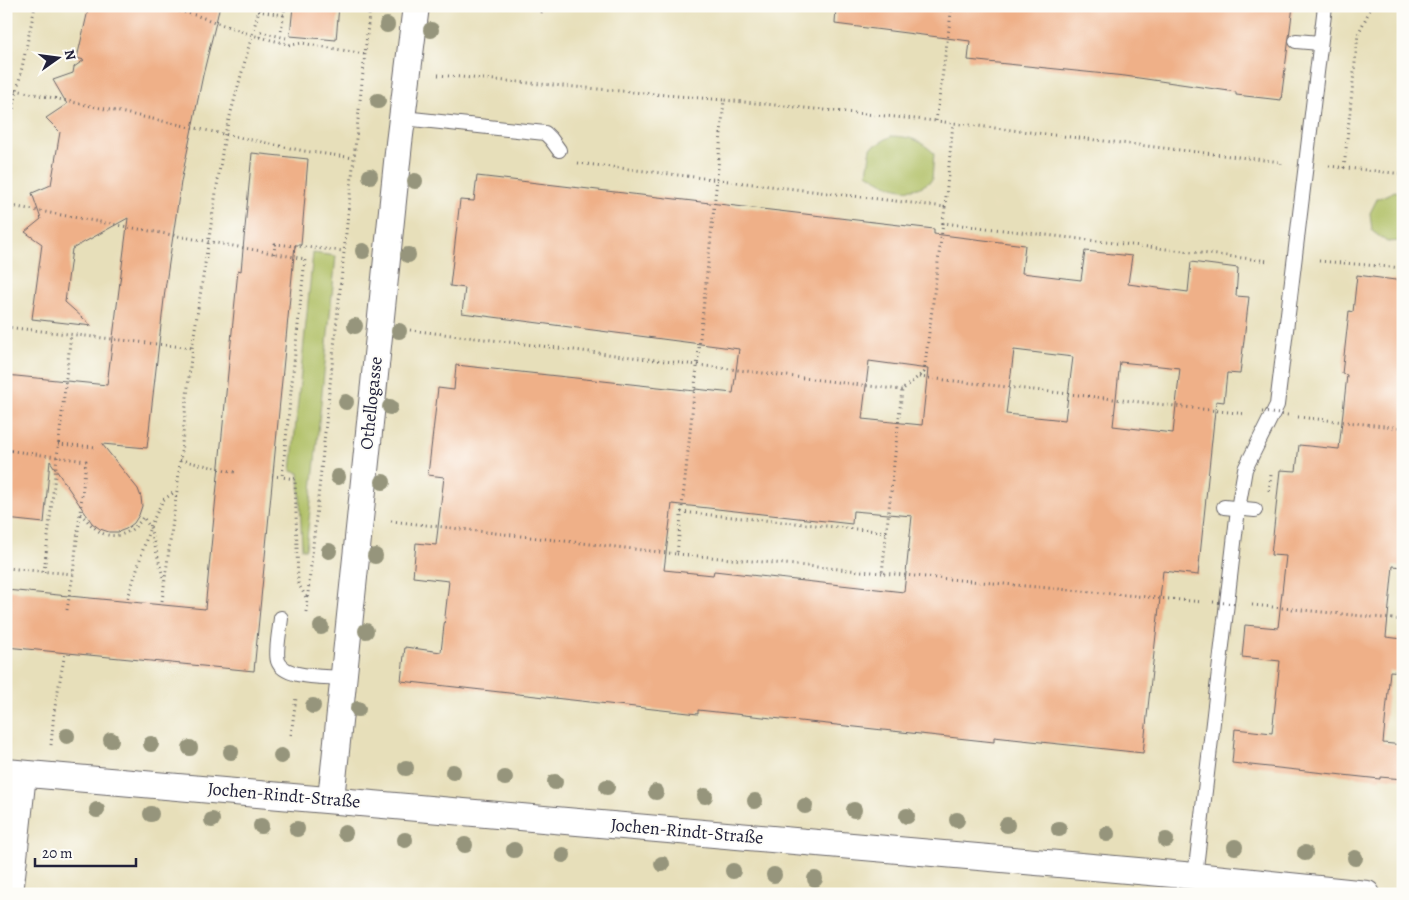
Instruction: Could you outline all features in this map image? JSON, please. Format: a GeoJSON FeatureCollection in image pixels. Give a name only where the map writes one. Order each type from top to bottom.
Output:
{"type":"FeatureCollection","features":[{"type":"Feature","properties":{"kind":"street","name":"Othellogasse"},"geometry":{"type":"LineString","coordinates":[[331,799],[342,678],[416,6]]}},
{"type":"Feature","properties":{"kind":"street","name":"Jochen-Rindt-Straße"},"geometry":{"type":"LineString","coordinates":[[26,774],[331,799],[1195,876],[1368,894]]}},
{"type":"Feature","properties":{"kind":"street"},"geometry":{"type":"LineString","coordinates":[[10,894],[26,774]]}},
{"type":"Feature","properties":{"kind":"lane"},"geometry":{"type":"LineString","coordinates":[[1195,876],[1238,509],[1245,469],[1277,405],[1325,6]]}},
{"type":"Feature","properties":{"kind":"lane"},"geometry":{"type":"LineString","coordinates":[[1296,41],[1320,44]]}},
{"type":"Feature","properties":{"kind":"lane"},"geometry":{"type":"LineString","coordinates":[[403,118],[545,133],[559,150]]}},
{"type":"Feature","properties":{"kind":"lane"},"geometry":{"type":"LineString","coordinates":[[1224,507],[1255,510]]}},
{"type":"Feature","properties":{"kind":"lane"},"geometry":{"type":"LineString","coordinates":[[281,618],[277,659],[281,668],[289,673],[342,678]]}},
{"type":"Feature","properties":{"kind":"path"},"geometry":{"type":"LineString","coordinates":[[6,143],[36,6]]}},
{"type":"Feature","properties":{"kind":"path"},"geometry":{"type":"LineString","coordinates":[[160,6],[195,15],[252,35],[291,45],[302,44],[364,54]]}},
{"type":"Feature","properties":{"kind":"path"},"geometry":{"type":"LineString","coordinates":[[162,600],[177,491],[192,348],[207,241],[225,134],[260,6]]}},
{"type":"Feature","properties":{"kind":"path"},"geometry":{"type":"LineString","coordinates":[[281,31],[285,6]]}},
{"type":"Feature","properties":{"kind":"path"},"geometry":{"type":"LineString","coordinates":[[305,618],[370,6]]}},
{"type":"Feature","properties":{"kind":"path"},"geometry":{"type":"LineString","coordinates":[[541,13],[542,6]]}},
{"type":"Feature","properties":{"kind":"path"},"geometry":{"type":"LineString","coordinates":[[936,121],[952,6]]}},
{"type":"Feature","properties":{"kind":"path"},"geometry":{"type":"LineString","coordinates":[[1344,168],[1358,34],[1372,6]]}},
{"type":"Feature","properties":{"kind":"path"},"geometry":{"type":"LineString","coordinates":[[258,11],[284,15]]}},
{"type":"Feature","properties":{"kind":"path"},"geometry":{"type":"LineString","coordinates":[[260,37],[261,32],[286,38]]}},
{"type":"Feature","properties":{"kind":"path"},"geometry":{"type":"LineString","coordinates":[[408,72],[936,121],[1281,162],[1280,171]]}},
{"type":"Feature","properties":{"kind":"path"},"geometry":{"type":"LineString","coordinates":[[432,121],[438,75]]}},
{"type":"Feature","properties":{"kind":"path"},"geometry":{"type":"LineString","coordinates":[[6,88],[304,150],[354,158]]}},
{"type":"Feature","properties":{"kind":"path"},"geometry":{"type":"LineString","coordinates":[[677,554],[724,100]]}},
{"type":"Feature","properties":{"kind":"path"},"geometry":{"type":"LineString","coordinates":[[411,322],[410,331],[902,390],[924,372],[945,207],[953,123]]}},
{"type":"Feature","properties":{"kind":"path"},"geometry":{"type":"LineString","coordinates":[[569,162],[945,207]]}},
{"type":"Feature","properties":{"kind":"path"},"geometry":{"type":"LineString","coordinates":[[1326,166],[1403,174]]}},
{"type":"Feature","properties":{"kind":"path"},"geometry":{"type":"LineString","coordinates":[[6,205],[305,259],[282,477]]}},
{"type":"Feature","properties":{"kind":"path"},"geometry":{"type":"LineString","coordinates":[[943,223],[1271,261]]}},
{"type":"Feature","properties":{"kind":"path"},"geometry":{"type":"LineString","coordinates":[[274,254],[275,244],[344,251]]}},
{"type":"Feature","properties":{"kind":"path"},"geometry":{"type":"LineString","coordinates":[[1314,260],[1403,268]]}},
{"type":"Feature","properties":{"kind":"path"},"geometry":{"type":"LineString","coordinates":[[6,327],[192,348]]}},
{"type":"Feature","properties":{"kind":"path"},"geometry":{"type":"LineString","coordinates":[[44,572],[71,334]]}},
{"type":"Feature","properties":{"kind":"path"},"geometry":{"type":"LineString","coordinates":[[919,377],[1250,414],[1245,422]]}},
{"type":"Feature","properties":{"kind":"path"},"geometry":{"type":"LineString","coordinates":[[882,572],[902,390]]}},
{"type":"Feature","properties":{"kind":"path"},"geometry":{"type":"LineString","coordinates":[[1262,412],[1288,415]]}},
{"type":"Feature","properties":{"kind":"path"},"geometry":{"type":"LineString","coordinates":[[1295,416],[1403,428]]}},
{"type":"Feature","properties":{"kind":"path"},"geometry":{"type":"LineString","coordinates":[[58,444],[96,447]]}},
{"type":"Feature","properties":{"kind":"path"},"geometry":{"type":"LineString","coordinates":[[6,450],[86,461],[67,610]]}},
{"type":"Feature","properties":{"kind":"path"},"geometry":{"type":"LineString","coordinates":[[180,460],[235,472]]}},
{"type":"Feature","properties":{"kind":"path"},"geometry":{"type":"LineString","coordinates":[[1269,493],[1272,467]]}},
{"type":"Feature","properties":{"kind":"path"},"geometry":{"type":"LineString","coordinates":[[272,476],[295,479],[298,582],[307,600]]}},
{"type":"Feature","properties":{"kind":"path"},"geometry":{"type":"LineString","coordinates":[[128,598],[150,527],[163,500],[177,491]]}},
{"type":"Feature","properties":{"kind":"path"},"geometry":{"type":"LineString","coordinates":[[390,512],[390,521],[677,554],[1203,602]]}},
{"type":"Feature","properties":{"kind":"path"},"geometry":{"type":"LineString","coordinates":[[681,512],[887,532]]}},
{"type":"Feature","properties":{"kind":"path"},"geometry":{"type":"LineString","coordinates":[[80,514],[94,528],[111,536],[130,532],[143,517],[150,527],[164,584]]}},
{"type":"Feature","properties":{"kind":"path"},"geometry":{"type":"LineString","coordinates":[[6,568],[73,574]]}},
{"type":"Feature","properties":{"kind":"path"},"geometry":{"type":"LineString","coordinates":[[1213,602],[1238,604]]}},
{"type":"Feature","properties":{"kind":"path"},"geometry":{"type":"LineString","coordinates":[[1247,604],[1403,620]]}},
{"type":"Feature","properties":{"kind":"path"},"geometry":{"type":"LineString","coordinates":[[26,774],[54,712],[66,653]]}},
{"type":"Feature","properties":{"kind":"path"},"geometry":{"type":"LineString","coordinates":[[291,735],[299,674]]}},
{"type":"Feature","properties":{"kind":"green space"},"geometry":{"type":"Polygon","coordinates":[[[891,136],[914,140],[934,153],[932,180],[916,188],[907,189],[883,183],[867,173],[871,148],[891,136]]]}},
{"type":"Feature","properties":{"kind":"green space"},"geometry":{"type":"Polygon","coordinates":[[[1395,191],[1403,193],[1403,241],[1387,242],[1372,231],[1370,213],[1377,199],[1395,191]]]}},
{"type":"Feature","properties":{"kind":"green space"},"geometry":{"type":"Polygon","coordinates":[[[313,253],[336,256],[306,549],[302,549],[299,473],[291,471],[313,253]]]}},
{"type":"Feature","properties":{"kind":"building"},"geometry":{"type":"Polygon","coordinates":[[[89,6],[220,6],[203,75],[181,182],[165,290],[147,448],[102,444],[138,489],[141,497],[142,506],[134,523],[118,532],[100,529],[92,523],[50,461],[44,523],[6,519],[6,375],[107,385],[128,218],[72,249],[65,302],[92,326],[32,319],[42,244],[25,232],[41,219],[32,193],[51,185],[60,132],[46,118],[67,104],[53,80],[73,73],[74,67],[84,60],[77,58],[89,6]]]}},
{"type":"Feature","properties":{"kind":"building"},"geometry":{"type":"Polygon","coordinates":[[[293,6],[339,6],[336,40],[290,36],[293,6]]]}},
{"type":"Feature","properties":{"kind":"building"},"geometry":{"type":"Polygon","coordinates":[[[836,6],[1293,6],[1281,100],[1236,95],[1236,92],[1125,76],[968,60],[970,41],[835,24],[836,6]]]}},
{"type":"Feature","properties":{"kind":"building"},"geometry":{"type":"Polygon","coordinates":[[[252,153],[308,159],[301,245],[295,245],[254,671],[6,647],[6,590],[205,609],[238,270],[241,271],[252,153]]]}},
{"type":"Feature","properties":{"kind":"building"},"geometry":{"type":"Polygon","coordinates":[[[477,176],[934,229],[934,234],[1025,245],[1022,273],[1081,280],[1085,251],[1132,256],[1128,284],[1188,292],[1191,262],[1238,268],[1236,296],[1249,297],[1240,374],[1227,373],[1224,402],[1216,401],[1198,575],[1163,571],[1143,753],[994,737],[994,742],[698,710],[698,714],[401,681],[405,647],[441,652],[449,581],[413,577],[416,543],[436,545],[444,477],[428,475],[438,388],[454,390],[456,365],[695,391],[695,389],[733,393],[739,349],[462,313],[465,288],[450,286],[460,200],[474,201],[477,176]],[[1014,350],[1006,414],[1065,420],[1073,357],[1014,350]],[[869,361],[862,419],[922,425],[928,369],[869,361]],[[1120,362],[1113,426],[1173,433],[1180,368],[1120,362]],[[672,504],[664,570],[713,575],[714,571],[904,592],[912,516],[853,511],[852,524],[672,504]]]}},
{"type":"Feature","properties":{"kind":"building"},"geometry":{"type":"Polygon","coordinates":[[[1357,275],[1403,281],[1403,567],[1393,566],[1386,637],[1403,639],[1403,672],[1390,671],[1383,743],[1403,745],[1403,779],[1380,777],[1380,779],[1232,763],[1235,729],[1272,733],[1280,661],[1242,657],[1245,625],[1278,628],[1286,556],[1271,555],[1280,470],[1296,471],[1299,445],[1339,449],[1347,375],[1342,374],[1349,311],[1353,312],[1357,275]]]}}]}
